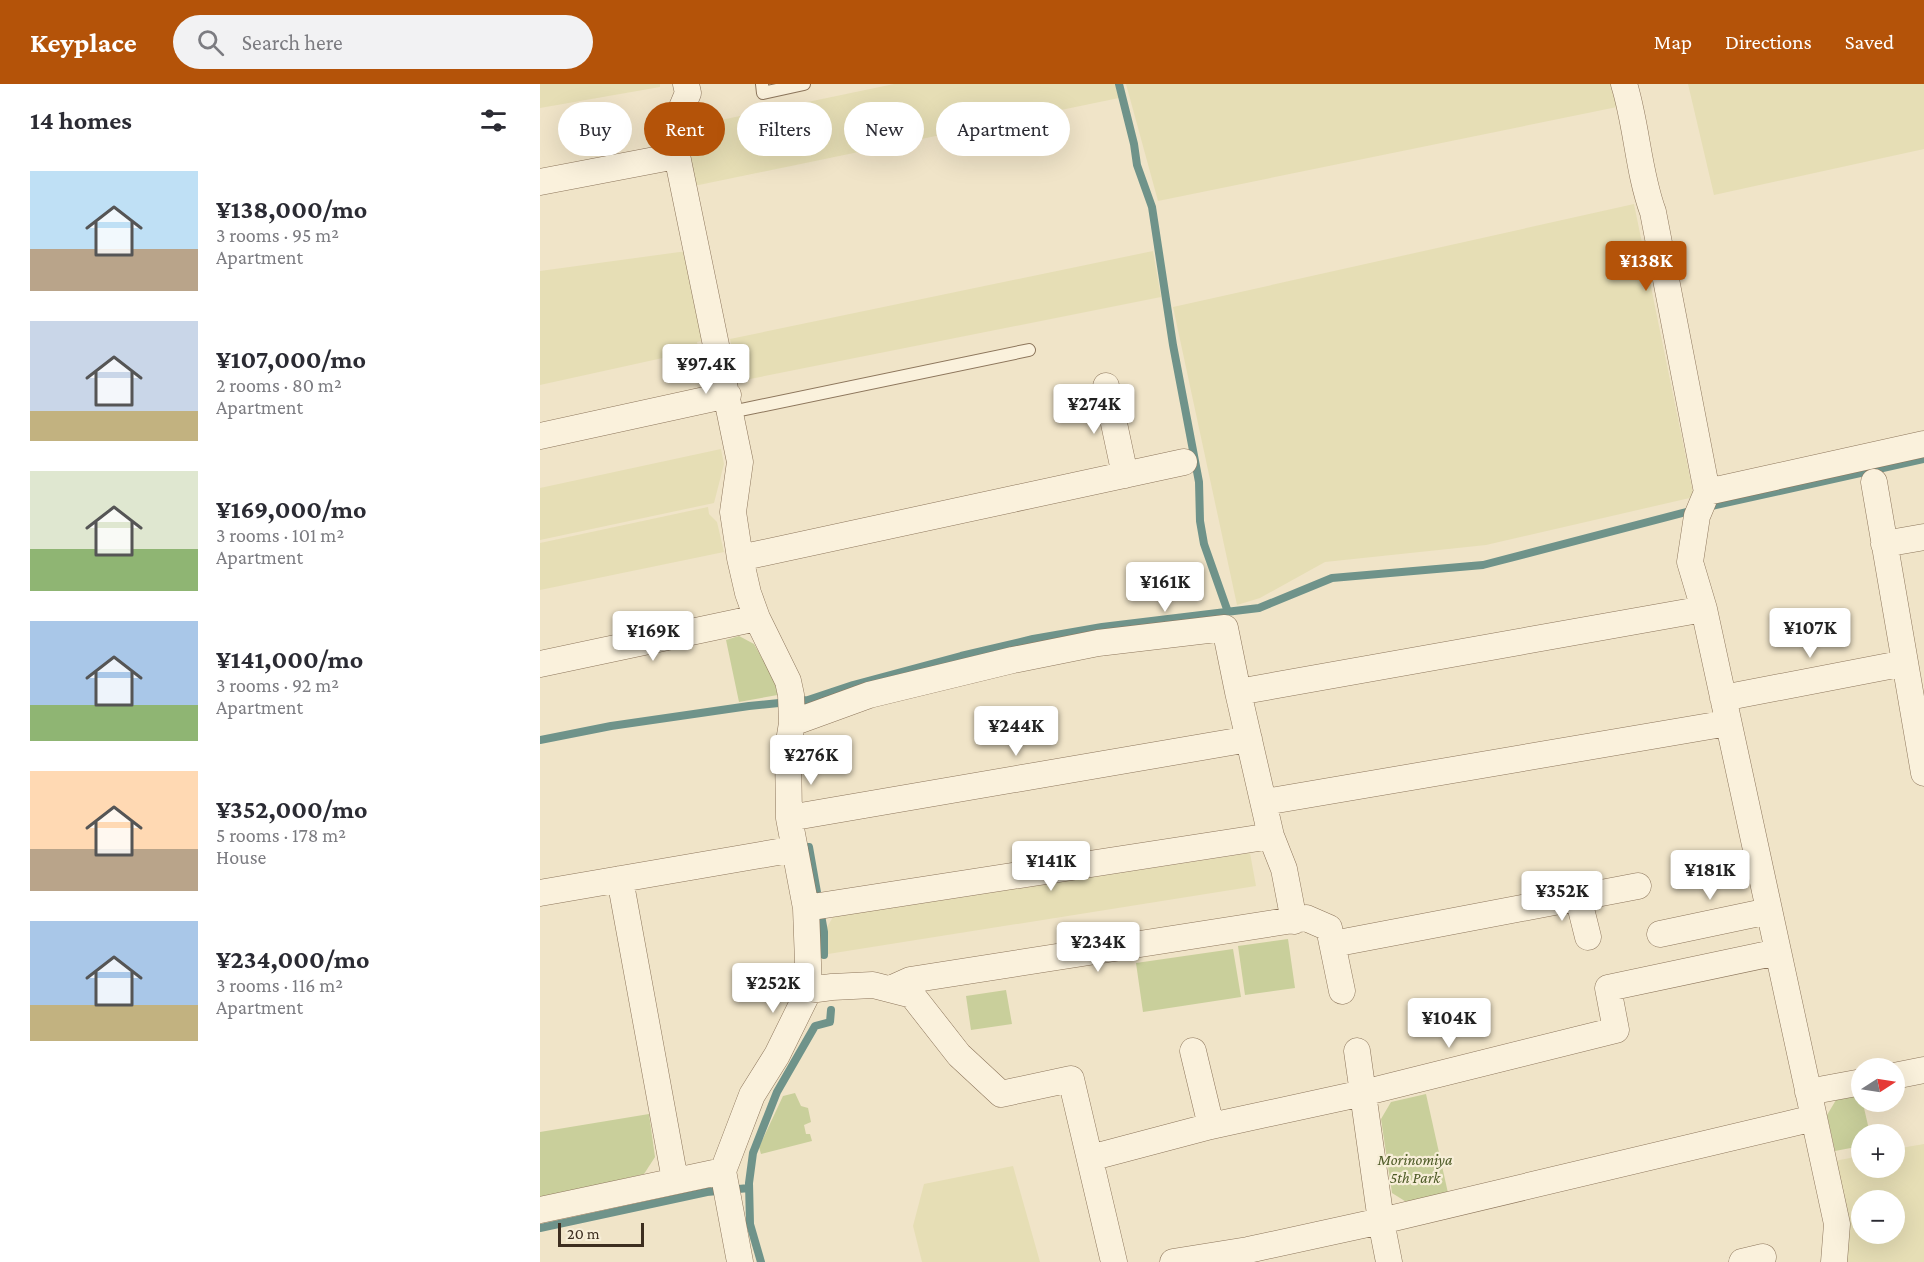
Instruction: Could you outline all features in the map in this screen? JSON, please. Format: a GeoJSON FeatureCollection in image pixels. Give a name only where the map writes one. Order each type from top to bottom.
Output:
{"type":"FeatureCollection","features":[{"type":"Feature","properties":{"kind":"street"},"geometry":{"type":"LineString","coordinates":[[1624,84],[1645,189],[1653,212],[1702,504],[1690,562],[1704,609],[1836,1224],[1834,1262]]}},
{"type":"Feature","properties":{"kind":"street"},"geometry":{"type":"LineString","coordinates":[[684,102],[691,85]]}},
{"type":"Feature","properties":{"kind":"street"},"geometry":{"type":"LineString","coordinates":[[540,182],[676,156],[740,462],[733,512],[740,558],[748,593],[788,681],[792,709],[788,747],[789,818],[795,849],[815,906],[809,990],[777,1055],[753,1095],[725,1183],[740,1262]]}},
{"type":"Feature","properties":{"kind":"street"},"geometry":{"type":"LineString","coordinates":[[1106,386],[1125,475]]}},
{"type":"Feature","properties":{"kind":"street"},"geometry":{"type":"LineString","coordinates":[[540,436],[729,403]]}},
{"type":"Feature","properties":{"kind":"street"},"geometry":{"type":"LineString","coordinates":[[1702,504],[1924,444]]}},
{"type":"Feature","properties":{"kind":"street"},"geometry":{"type":"LineString","coordinates":[[740,558],[1184,462]]}},
{"type":"Feature","properties":{"kind":"street"},"geometry":{"type":"LineString","coordinates":[[1874,482],[1905,663],[1918,698],[1924,773]]}},
{"type":"Feature","properties":{"kind":"street"},"geometry":{"type":"LineString","coordinates":[[1884,544],[1924,537]]}},
{"type":"Feature","properties":{"kind":"street"},"geometry":{"type":"LineString","coordinates":[[1238,692],[1704,609]]}},
{"type":"Feature","properties":{"kind":"street"},"geometry":{"type":"LineString","coordinates":[[540,664],[758,618]]}},
{"type":"Feature","properties":{"kind":"street"},"geometry":{"type":"LineString","coordinates":[[792,709],[869,695],[1013,660],[1098,643],[1225,628],[1271,836],[1284,869],[1294,921]]}},
{"type":"Feature","properties":{"kind":"street"},"geometry":{"type":"LineString","coordinates":[[1723,698],[1905,663]]}},
{"type":"Feature","properties":{"kind":"street"},"geometry":{"type":"LineString","coordinates":[[1265,802],[1728,723]]}},
{"type":"Feature","properties":{"kind":"street"},"geometry":{"type":"LineString","coordinates":[[789,818],[1250,739]]}},
{"type":"Feature","properties":{"kind":"street"},"geometry":{"type":"LineString","coordinates":[[815,906],[1271,836]]}},
{"type":"Feature","properties":{"kind":"street"},"geometry":{"type":"LineString","coordinates":[[540,893],[795,849]]}},
{"type":"Feature","properties":{"kind":"street"},"geometry":{"type":"LineString","coordinates":[[620,879],[675,1180]]}},
{"type":"Feature","properties":{"kind":"street"},"geometry":{"type":"LineString","coordinates":[[1333,944],[1638,886]]}},
{"type":"Feature","properties":{"kind":"street"},"geometry":{"type":"LineString","coordinates":[[1578,897],[1588,937]]}},
{"type":"Feature","properties":{"kind":"street"},"geometry":{"type":"LineString","coordinates":[[1660,934],[1769,911]]}},
{"type":"Feature","properties":{"kind":"street"},"geometry":{"type":"LineString","coordinates":[[890,989],[910,980],[1306,918],[1329,928],[1342,991]]}},
{"type":"Feature","properties":{"kind":"street"},"geometry":{"type":"LineString","coordinates":[[1090,1158],[1211,1126],[1363,1093],[1616,1030],[1608,988],[1778,952]]}},
{"type":"Feature","properties":{"kind":"street"},"geometry":{"type":"LineString","coordinates":[[809,990],[873,985],[912,995],[959,1055],[1001,1094],[1071,1079],[1114,1262]]}},
{"type":"Feature","properties":{"kind":"street"},"geometry":{"type":"LineString","coordinates":[[1192,1051],[1211,1126]]}},
{"type":"Feature","properties":{"kind":"street"},"geometry":{"type":"LineString","coordinates":[[1357,1051],[1389,1262]]}},
{"type":"Feature","properties":{"kind":"street"},"geometry":{"type":"LineString","coordinates":[[1905,1074],[1924,1070]]}},
{"type":"Feature","properties":{"kind":"street"},"geometry":{"type":"LineString","coordinates":[[1808,1092],[1851,1084]]}},
{"type":"Feature","properties":{"kind":"street"},"geometry":{"type":"LineString","coordinates":[[1173,1262],[1248,1250],[1381,1221],[1814,1118]]}},
{"type":"Feature","properties":{"kind":"street"},"geometry":{"type":"LineString","coordinates":[[540,1210],[675,1180],[725,1183]]}},
{"type":"Feature","properties":{"kind":"lane"},"geometry":{"type":"LineString","coordinates":[[762,84],[763,93],[804,84]]}},
{"type":"Feature","properties":{"kind":"lane"},"geometry":{"type":"LineString","coordinates":[[729,403],[1029,350]]}},
{"type":"Feature","properties":{"kind":"shaded area"},"geometry":{"type":"Polygon","coordinates":[[[540,84],[660,84],[660,87],[574,102],[558,102],[558,105],[540,108],[540,84]]]}},
{"type":"Feature","properties":{"kind":"shaded area"},"geometry":{"type":"Polygon","coordinates":[[[894,84],[1115,84],[1119,98],[1070,108],[1070,102],[936,102],[936,136],[924,138],[924,102],[844,102],[844,155],[694,186],[689,156],[725,156],[725,119],[737,117],[737,156],[832,156],[832,102],[808,102],[894,84]]]}},
{"type":"Feature","properties":{"kind":"shaded area"},"geometry":{"type":"Polygon","coordinates":[[[1126,84],[1613,84],[1617,107],[1158,201],[1126,84]]]}},
{"type":"Feature","properties":{"kind":"shaded area"},"geometry":{"type":"Polygon","coordinates":[[[1688,84],[1924,84],[1924,149],[1714,195],[1688,84]]]}},
{"type":"Feature","properties":{"kind":"shaded area"},"geometry":{"type":"Polygon","coordinates":[[[1634,204],[1694,497],[1486,545],[1325,562],[1260,598],[1237,605],[1173,307],[1634,204]]]}},
{"type":"Feature","properties":{"kind":"shaded area"},"geometry":{"type":"Polygon","coordinates":[[[687,251],[708,339],[697,342],[699,350],[540,385],[540,271],[687,251]]]}},
{"type":"Feature","properties":{"kind":"shaded area"},"geometry":{"type":"Polygon","coordinates":[[[1153,251],[1161,297],[740,381],[730,339],[1153,251]]]}},
{"type":"Feature","properties":{"kind":"shaded area"},"geometry":{"type":"Polygon","coordinates":[[[721,449],[724,464],[714,503],[540,540],[540,488],[721,449]]]}},
{"type":"Feature","properties":{"kind":"shaded area"},"geometry":{"type":"Polygon","coordinates":[[[708,507],[709,514],[717,522],[724,552],[540,590],[540,543],[708,507]]]}},
{"type":"Feature","properties":{"kind":"shaded area"},"geometry":{"type":"Polygon","coordinates":[[[1250,853],[1256,886],[828,954],[827,927],[833,917],[1250,853]]]}},
{"type":"Feature","properties":{"kind":"shaded area"},"geometry":{"type":"Polygon","coordinates":[[[1924,1144],[1924,1262],[1844,1262],[1834,1161],[1851,1158],[1851,1178],[1905,1178],[1905,1147],[1924,1144]]]}},
{"type":"Feature","properties":{"kind":"shaded area"},"geometry":{"type":"Polygon","coordinates":[[[1013,1166],[1040,1262],[922,1262],[913,1226],[924,1184],[1013,1166]]]}},
{"type":"Feature","properties":{"kind":"green space"},"geometry":{"type":"Polygon","coordinates":[[[739,636],[754,644],[783,694],[739,702],[726,640],[739,636]]]}},
{"type":"Feature","properties":{"kind":"green space"},"geometry":{"type":"Polygon","coordinates":[[[1288,939],[1295,988],[1245,995],[1238,946],[1288,939]]]}},
{"type":"Feature","properties":{"kind":"green space"},"geometry":{"type":"Polygon","coordinates":[[[1233,949],[1241,997],[1143,1012],[1136,963],[1233,949]]]}},
{"type":"Feature","properties":{"kind":"green space"},"geometry":{"type":"Polygon","coordinates":[[[1006,990],[1012,1024],[971,1030],[966,996],[1006,990]]]}},
{"type":"Feature","properties":{"kind":"green space"},"geometry":{"type":"Polygon","coordinates":[[[795,1093],[801,1106],[808,1108],[811,1122],[804,1125],[806,1134],[810,1134],[812,1141],[761,1154],[759,1147],[783,1096],[795,1093]]]}},
{"type":"Feature","properties":{"kind":"green space","name":"Morinomiya 5th Park"},"geometry":{"type":"Polygon","coordinates":[[[1426,1094],[1448,1193],[1408,1203],[1392,1193],[1381,1119],[1391,1102],[1426,1094]]]}},
{"type":"Feature","properties":{"kind":"green space"},"geometry":{"type":"Polygon","coordinates":[[[1851,1097],[1851,1112],[1865,1112],[1868,1124],[1851,1124],[1851,1148],[1835,1151],[1827,1115],[1836,1100],[1851,1097]]]}},
{"type":"Feature","properties":{"kind":"green space"},"geometry":{"type":"Polygon","coordinates":[[[649,1114],[655,1157],[644,1174],[540,1198],[540,1132],[649,1114]]]}},
{"type":"Feature","properties":{"kind":"waterway"},"geometry":{"type":"LineString","coordinates":[[1119,84],[1137,165],[1152,207],[1173,345],[1199,482],[1200,521],[1204,544],[1228,612]]}},
{"type":"Feature","properties":{"kind":"waterway"},"geometry":{"type":"LineString","coordinates":[[540,740],[611,726],[808,700],[853,685],[1033,639],[1102,627],[1259,608],[1332,578],[1483,565],[1698,509],[1924,459]]}},
{"type":"Feature","properties":{"kind":"waterway"},"geometry":{"type":"LineString","coordinates":[[809,847],[824,932],[824,955]]}},
{"type":"Feature","properties":{"kind":"waterway"},"geometry":{"type":"LineString","coordinates":[[761,1262],[750,1224],[749,1183],[753,1153],[777,1092],[815,1026],[830,1022],[831,1010]]}},
{"type":"Feature","properties":{"kind":"waterway"},"geometry":{"type":"LineString","coordinates":[[540,1228],[707,1192],[749,1188]]}}]}
